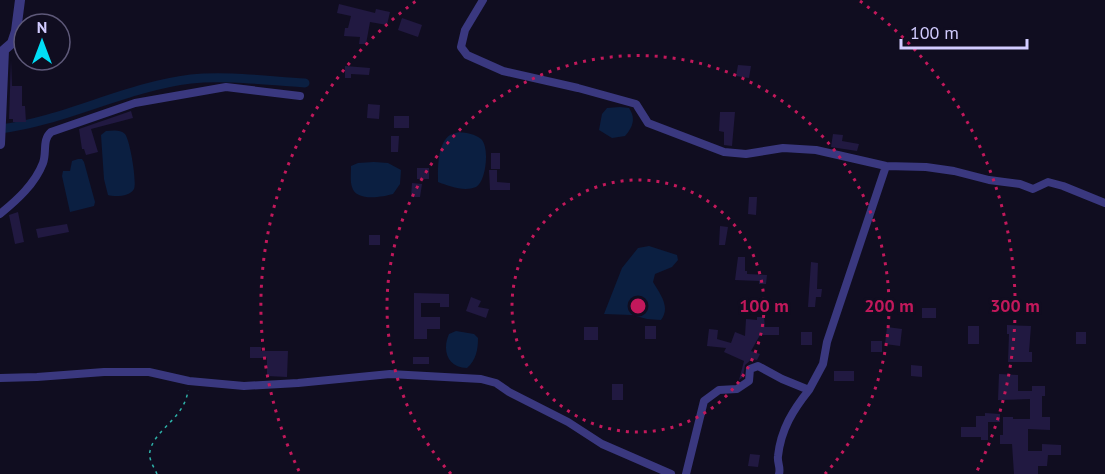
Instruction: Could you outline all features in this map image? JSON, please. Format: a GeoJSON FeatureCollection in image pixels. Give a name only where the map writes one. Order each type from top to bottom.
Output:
{"type":"FeatureCollection","features":[{"type":"Feature","properties":{"kind":"street"},"geometry":{"type":"LineString","coordinates":[[1,141],[4,50],[12,43],[16,31],[20,0]]}},
{"type":"Feature","properties":{"kind":"street"},"geometry":{"type":"LineString","coordinates":[[483,0],[465,30],[461,47],[467,56],[494,67],[636,105],[648,123],[724,153],[746,154],[783,148],[816,150],[886,166],[926,167],[954,171],[989,180],[1020,184],[1033,189],[1048,182],[1105,203]]}},
{"type":"Feature","properties":{"kind":"street"},"geometry":{"type":"LineString","coordinates":[[0,214],[32,184],[44,162],[46,138],[51,132],[135,103],[226,87],[300,96]]}},
{"type":"Feature","properties":{"kind":"street"},"geometry":{"type":"LineString","coordinates":[[779,474],[781,467],[777,459],[783,431],[793,411],[824,364],[827,342],[886,166]]}},
{"type":"Feature","properties":{"kind":"street"},"geometry":{"type":"LineString","coordinates":[[686,474],[704,401],[719,390],[737,389],[749,381],[750,369],[758,366],[809,390]]}},
{"type":"Feature","properties":{"kind":"street"},"geometry":{"type":"LineString","coordinates":[[0,378],[104,372],[149,372],[189,381],[244,386],[390,374],[481,379],[496,383],[568,422],[602,444],[636,461],[671,474]]}},
{"type":"Feature","properties":{"kind":"path"},"geometry":{"type":"LineString","coordinates":[[157,474],[150,460],[150,452],[154,443],[177,417],[187,400],[189,381]]}},
{"type":"Feature","properties":{"kind":"water"},"geometry":{"type":"Polygon","coordinates":[[[607,108],[629,108],[633,122],[625,136],[612,138],[599,130],[602,114],[607,108]]]}},
{"type":"Feature","properties":{"kind":"water"},"geometry":{"type":"Polygon","coordinates":[[[106,131],[123,132],[129,144],[135,185],[132,192],[126,195],[108,195],[104,179],[101,135],[106,131]]]}},
{"type":"Feature","properties":{"kind":"water"},"geometry":{"type":"Polygon","coordinates":[[[459,132],[479,137],[484,143],[486,164],[482,179],[476,187],[457,188],[438,182],[439,157],[443,144],[450,135],[459,132]]]}},
{"type":"Feature","properties":{"kind":"water"},"geometry":{"type":"Polygon","coordinates":[[[78,159],[84,162],[95,202],[94,206],[70,212],[62,176],[63,171],[70,171],[72,161],[78,159]]]}},
{"type":"Feature","properties":{"kind":"water"},"geometry":{"type":"Polygon","coordinates":[[[374,162],[388,163],[401,170],[400,184],[393,194],[364,197],[354,192],[351,182],[351,166],[374,162]]]}},
{"type":"Feature","properties":{"kind":"water"},"geometry":{"type":"Polygon","coordinates":[[[649,246],[677,255],[678,260],[672,267],[655,274],[653,282],[665,305],[661,320],[632,315],[604,314],[622,268],[638,248],[649,246]]]}},
{"type":"Feature","properties":{"kind":"water"},"geometry":{"type":"Polygon","coordinates":[[[456,331],[474,334],[478,338],[476,354],[473,362],[467,368],[455,365],[446,352],[449,334],[456,331]]]}},
{"type":"Feature","properties":{"kind":"building"},"geometry":{"type":"Polygon","coordinates":[[[339,4],[375,13],[376,9],[390,12],[387,25],[370,22],[366,44],[359,44],[360,37],[344,36],[351,16],[337,13],[339,4]]]}},
{"type":"Feature","properties":{"kind":"building"},"geometry":{"type":"Polygon","coordinates":[[[402,18],[422,25],[418,37],[398,30],[402,18]]]}},
{"type":"Feature","properties":{"kind":"building"},"geometry":{"type":"Polygon","coordinates":[[[11,60],[12,86],[22,86],[22,106],[25,106],[26,122],[13,122],[13,119],[9,119],[11,60]]]}},
{"type":"Feature","properties":{"kind":"building"},"geometry":{"type":"Polygon","coordinates":[[[738,65],[751,66],[749,78],[736,76],[738,65]]]}},
{"type":"Feature","properties":{"kind":"building"},"geometry":{"type":"Polygon","coordinates":[[[345,66],[370,68],[369,75],[351,74],[351,78],[345,78],[345,66]]]}},
{"type":"Feature","properties":{"kind":"building"},"geometry":{"type":"Polygon","coordinates":[[[368,104],[380,105],[379,119],[367,118],[368,104]]]}},
{"type":"Feature","properties":{"kind":"building"},"geometry":{"type":"Polygon","coordinates":[[[131,111],[133,118],[91,129],[98,152],[86,155],[82,149],[79,129],[131,111]]]}},
{"type":"Feature","properties":{"kind":"building"},"geometry":{"type":"Polygon","coordinates":[[[720,112],[735,112],[732,146],[724,145],[724,132],[719,131],[720,112]]]}},
{"type":"Feature","properties":{"kind":"building"},"geometry":{"type":"Polygon","coordinates":[[[394,116],[409,116],[409,128],[394,128],[394,116]]]}},
{"type":"Feature","properties":{"kind":"building"},"geometry":{"type":"Polygon","coordinates":[[[833,134],[843,135],[842,141],[859,144],[857,151],[831,147],[833,134]]]}},
{"type":"Feature","properties":{"kind":"building"},"geometry":{"type":"Polygon","coordinates":[[[391,136],[399,136],[398,152],[391,152],[391,136]]]}},
{"type":"Feature","properties":{"kind":"building"},"geometry":{"type":"Polygon","coordinates":[[[491,153],[500,153],[500,169],[491,169],[491,153]]]}},
{"type":"Feature","properties":{"kind":"building"},"geometry":{"type":"Polygon","coordinates":[[[417,168],[429,168],[429,179],[417,179],[417,168]]]}},
{"type":"Feature","properties":{"kind":"building"},"geometry":{"type":"Polygon","coordinates":[[[489,170],[497,170],[497,182],[510,183],[510,190],[490,190],[489,170]]]}},
{"type":"Feature","properties":{"kind":"building"},"geometry":{"type":"Polygon","coordinates":[[[412,183],[422,184],[420,197],[411,197],[412,183]]]}},
{"type":"Feature","properties":{"kind":"building"},"geometry":{"type":"Polygon","coordinates":[[[749,197],[757,197],[756,215],[748,214],[749,197]]]}},
{"type":"Feature","properties":{"kind":"building"},"geometry":{"type":"Polygon","coordinates":[[[18,212],[24,242],[15,244],[9,215],[18,212]]]}},
{"type":"Feature","properties":{"kind":"building"},"geometry":{"type":"Polygon","coordinates":[[[67,224],[69,232],[38,238],[36,229],[67,224]]]}},
{"type":"Feature","properties":{"kind":"building"},"geometry":{"type":"Polygon","coordinates":[[[720,226],[728,227],[725,245],[719,245],[720,226]]]}},
{"type":"Feature","properties":{"kind":"building"},"geometry":{"type":"Polygon","coordinates":[[[369,235],[380,235],[380,245],[369,245],[369,235]]]}},
{"type":"Feature","properties":{"kind":"building"},"geometry":{"type":"Polygon","coordinates":[[[738,257],[745,257],[747,274],[767,275],[766,284],[759,284],[759,281],[735,280],[738,257]]]}},
{"type":"Feature","properties":{"kind":"building"},"geometry":{"type":"Polygon","coordinates":[[[811,262],[818,263],[817,289],[822,289],[821,297],[816,297],[815,307],[808,307],[811,262]]]}},
{"type":"Feature","properties":{"kind":"building"},"geometry":{"type":"Polygon","coordinates":[[[414,293],[449,294],[449,307],[440,307],[440,303],[421,303],[421,317],[440,317],[440,329],[427,329],[427,339],[414,339],[414,293]]]}},
{"type":"Feature","properties":{"kind":"building"},"geometry":{"type":"Polygon","coordinates":[[[471,297],[481,301],[478,307],[489,309],[486,318],[466,311],[471,297]]]}},
{"type":"Feature","properties":{"kind":"building"},"geometry":{"type":"Polygon","coordinates":[[[922,308],[936,308],[936,318],[922,318],[922,308]]]}},
{"type":"Feature","properties":{"kind":"building"},"geometry":{"type":"Polygon","coordinates":[[[757,317],[764,317],[765,327],[779,327],[779,335],[760,335],[751,351],[760,354],[757,360],[752,359],[745,365],[743,377],[739,380],[744,361],[724,352],[726,348],[707,346],[709,329],[718,330],[717,339],[731,343],[735,332],[745,336],[746,319],[757,320],[757,317]]]}},
{"type":"Feature","properties":{"kind":"building"},"geometry":{"type":"Polygon","coordinates":[[[1007,325],[1031,326],[1029,352],[1032,352],[1032,362],[1008,362],[1007,325]]]}},
{"type":"Feature","properties":{"kind":"building"},"geometry":{"type":"Polygon","coordinates":[[[645,326],[656,326],[656,339],[645,339],[645,326]]]}},
{"type":"Feature","properties":{"kind":"building"},"geometry":{"type":"Polygon","coordinates":[[[968,326],[979,326],[979,344],[968,344],[968,326]]]}},
{"type":"Feature","properties":{"kind":"building"},"geometry":{"type":"Polygon","coordinates":[[[584,327],[598,327],[598,340],[584,340],[584,327]]]}},
{"type":"Feature","properties":{"kind":"building"},"geometry":{"type":"Polygon","coordinates":[[[887,327],[902,329],[900,346],[885,344],[887,327]]]}},
{"type":"Feature","properties":{"kind":"building"},"geometry":{"type":"Polygon","coordinates":[[[801,332],[812,332],[812,345],[801,345],[801,332]]]}},
{"type":"Feature","properties":{"kind":"building"},"geometry":{"type":"Polygon","coordinates":[[[1076,332],[1086,332],[1086,344],[1076,344],[1076,332]]]}},
{"type":"Feature","properties":{"kind":"building"},"geometry":{"type":"Polygon","coordinates":[[[871,341],[882,341],[882,352],[871,352],[871,341]]]}},
{"type":"Feature","properties":{"kind":"building"},"geometry":{"type":"Polygon","coordinates":[[[250,347],[261,347],[261,351],[288,351],[287,377],[267,376],[267,358],[250,358],[250,347]]]}},
{"type":"Feature","properties":{"kind":"building"},"geometry":{"type":"Polygon","coordinates":[[[413,357],[429,357],[429,364],[413,364],[413,357]]]}},
{"type":"Feature","properties":{"kind":"building"},"geometry":{"type":"Polygon","coordinates":[[[911,365],[922,366],[922,377],[911,376],[911,365]]]}},
{"type":"Feature","properties":{"kind":"building"},"geometry":{"type":"Polygon","coordinates":[[[834,371],[854,371],[854,381],[834,381],[834,371]]]}},
{"type":"Feature","properties":{"kind":"building"},"geometry":{"type":"Polygon","coordinates":[[[999,374],[1018,375],[1018,391],[1032,391],[1032,386],[1045,386],[1045,396],[1042,396],[1042,417],[1050,417],[1050,430],[1028,429],[1028,451],[1042,451],[1042,444],[1061,445],[1061,455],[1048,455],[1047,466],[1038,466],[1038,474],[1014,474],[1012,444],[1000,444],[1000,435],[1003,435],[1003,417],[1030,419],[1030,399],[998,400],[999,374]]]}},
{"type":"Feature","properties":{"kind":"building"},"geometry":{"type":"Polygon","coordinates":[[[612,384],[623,384],[623,400],[612,400],[612,384]]]}},
{"type":"Feature","properties":{"kind":"building"},"geometry":{"type":"Polygon","coordinates":[[[985,413],[1000,414],[1000,422],[988,422],[988,440],[981,440],[981,437],[961,437],[961,427],[976,427],[976,416],[985,416],[985,413]]]}},
{"type":"Feature","properties":{"kind":"building"},"geometry":{"type":"Polygon","coordinates":[[[750,454],[760,455],[758,467],[748,466],[750,454]]]}},
{"type":"Feature","properties":{"kind":"waterway"},"geometry":{"type":"LineString","coordinates":[[0,129],[48,119],[142,89],[191,79],[233,78],[305,83]]}}]}
